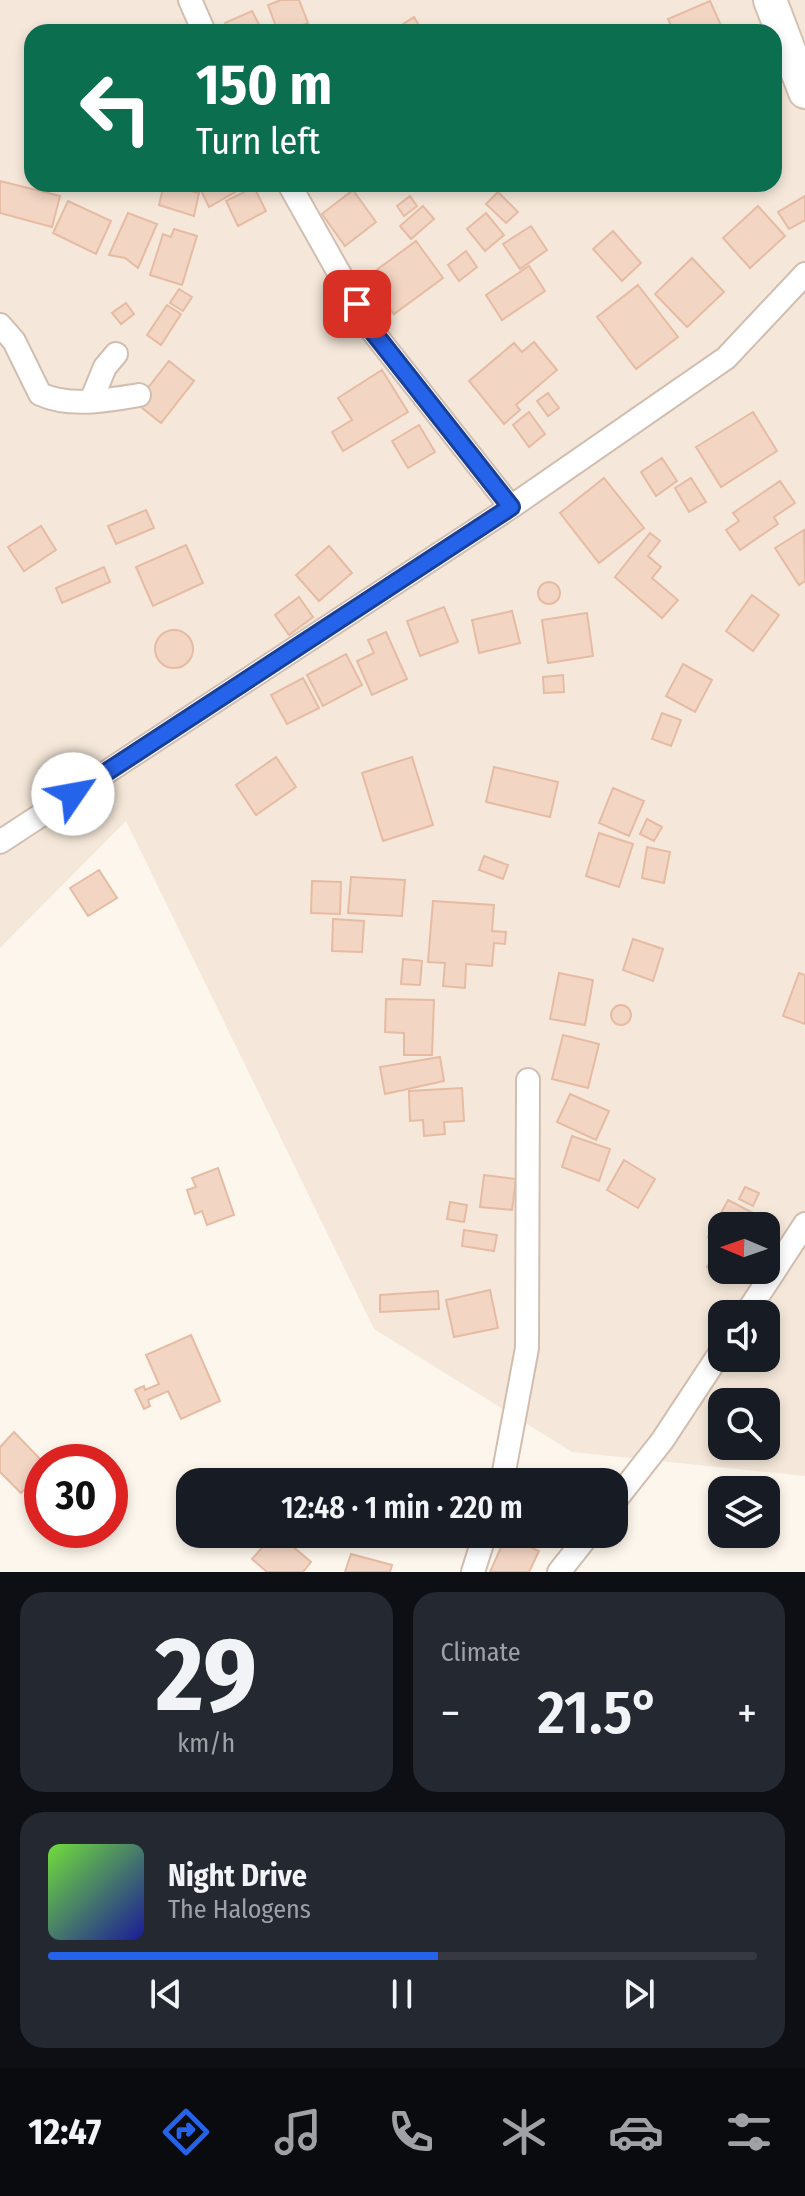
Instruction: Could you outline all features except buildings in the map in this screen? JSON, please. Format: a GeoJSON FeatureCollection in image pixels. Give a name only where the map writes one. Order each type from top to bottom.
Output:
{"type":"FeatureCollection","features":[{"type":"Feature","properties":{"kind":"main road"},"geometry":{"type":"LineString","coordinates":[[770,0],[779,24]]}},
{"type":"Feature","properties":{"kind":"main road"},"geometry":{"type":"LineString","coordinates":[[782,32],[805,92]]}},
{"type":"Feature","properties":{"kind":"street"},"geometry":{"type":"LineString","coordinates":[[190,0],[200,24]]}},
{"type":"Feature","properties":{"kind":"street"},"geometry":{"type":"LineString","coordinates":[[294,192],[370,328],[511,507]]}},
{"type":"Feature","properties":{"kind":"street"},"geometry":{"type":"LineString","coordinates":[[0,842],[511,507],[726,358],[805,274]]}},
{"type":"Feature","properties":{"kind":"street"},"geometry":{"type":"LineString","coordinates":[[0,325],[40,394],[54,400],[91,401],[139,395]]}},
{"type":"Feature","properties":{"kind":"street"},"geometry":{"type":"LineString","coordinates":[[91,401],[105,367],[116,354]]}},
{"type":"Feature","properties":{"kind":"street"},"geometry":{"type":"LineString","coordinates":[[505,1468],[527,1348],[528,1080]]}},
{"type":"Feature","properties":{"kind":"street"},"geometry":{"type":"LineString","coordinates":[[755,1300],[805,1224]]}},
{"type":"Feature","properties":{"kind":"street"},"geometry":{"type":"LineString","coordinates":[[628,1484],[662,1441],[708,1371]]}},
{"type":"Feature","properties":{"kind":"street"},"geometry":{"type":"LineString","coordinates":[[473,1572],[481,1548]]}},
{"type":"Feature","properties":{"kind":"street"},"geometry":{"type":"LineString","coordinates":[[559,1572],[578,1548]]}},
{"type":"Feature","properties":{"kind":"shaded area"},"geometry":{"type":"Polygon","coordinates":[[[0,0],[805,0],[805,1476],[572,1452],[374,1329],[126,821],[0,948],[0,0]]]}},
{"type":"Feature","properties":{"kind":"route"},"geometry":{"type":"LineString","coordinates":[[73,794],[511,507],[370,328],[357,304]]}}]}
